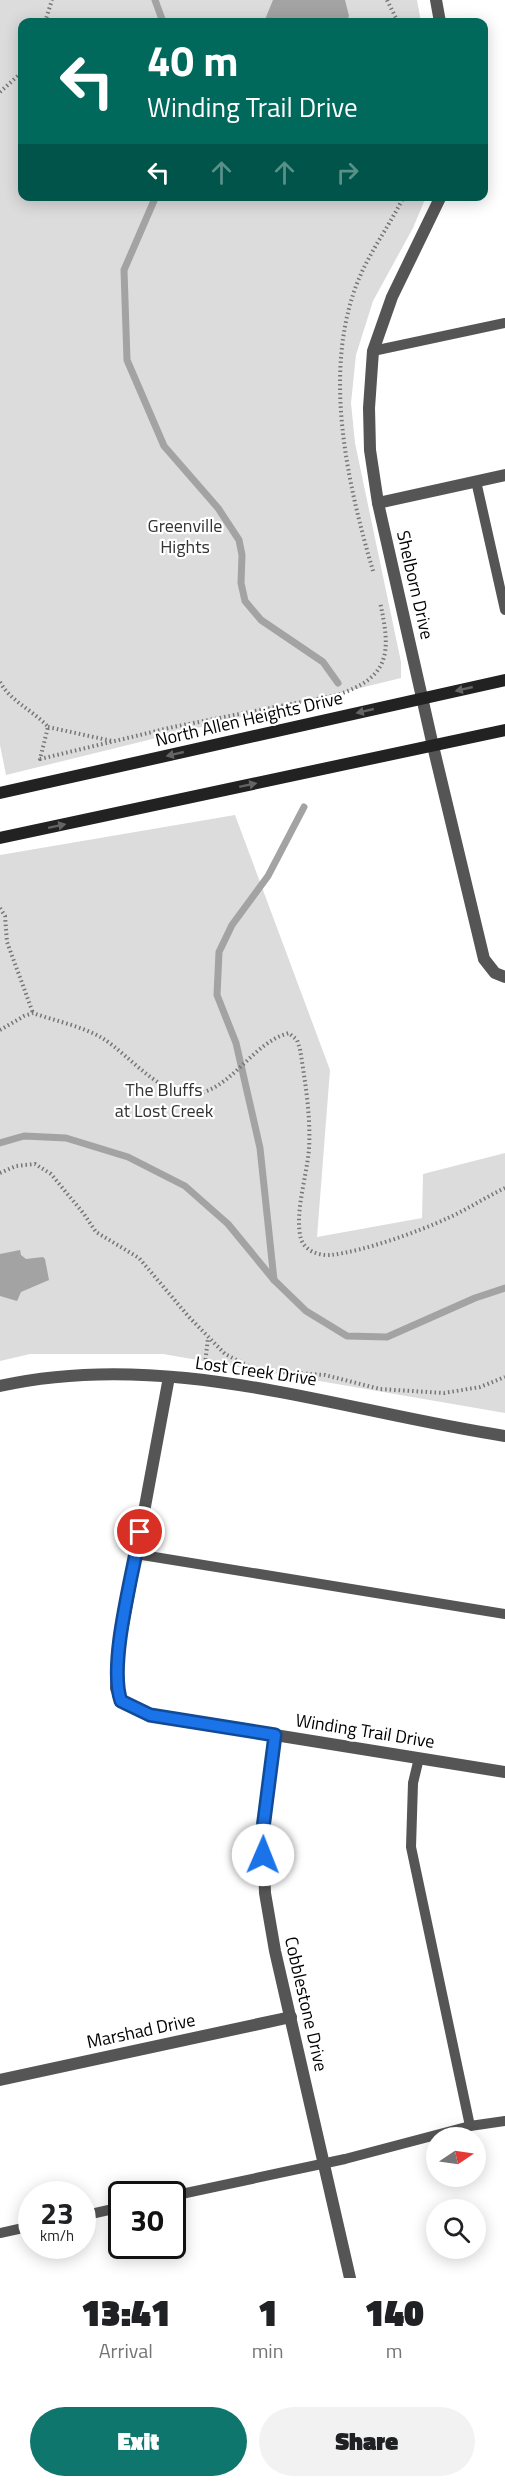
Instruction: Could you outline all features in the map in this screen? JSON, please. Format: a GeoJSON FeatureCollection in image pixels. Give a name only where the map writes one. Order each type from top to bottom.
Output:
{"type":"FeatureCollection","features":[{"type":"Feature","properties":{"kind":"main road","name":"North Allen Heights Drive"},"geometry":{"type":"LineString","coordinates":[[0,794],[505,680]]}},
{"type":"Feature","properties":{"kind":"main road"},"geometry":{"type":"LineString","coordinates":[[0,838],[505,730]]}},
{"type":"Feature","properties":{"kind":"street"},"geometry":{"type":"LineString","coordinates":[[436,0],[439,18]]}},
{"type":"Feature","properties":{"kind":"street","name":"Shelborn Drive"},"geometry":{"type":"LineString","coordinates":[[439,201],[392,297],[373,351],[369,419],[370,450],[378,503],[484,958],[495,973],[505,977]]}},
{"type":"Feature","properties":{"kind":"street"},"geometry":{"type":"LineString","coordinates":[[378,503],[505,475]]}},
{"type":"Feature","properties":{"kind":"street","name":"Lost Creek Drive"},"geometry":{"type":"LineString","coordinates":[[0,1386],[35,1378],[77,1374],[169,1377],[278,1390],[505,1436]]}},
{"type":"Feature","properties":{"kind":"street","name":"Winding Trail Drive"},"geometry":{"type":"LineString","coordinates":[[169,1377],[118,1652],[116,1688],[121,1701],[150,1715],[505,1772]]}},
{"type":"Feature","properties":{"kind":"street","name":"Cobblestone Drive"},"geometry":{"type":"LineString","coordinates":[[275,1735],[262,1836],[265,1893],[350,2278]]}},
{"type":"Feature","properties":{"kind":"street","name":"Marshad Drive"},"geometry":{"type":"LineString","coordinates":[[0,2080],[291,2017]]}},
{"type":"Feature","properties":{"kind":"lane"},"geometry":{"type":"LineString","coordinates":[[373,351],[505,323]]}},
{"type":"Feature","properties":{"kind":"lane"},"geometry":{"type":"LineString","coordinates":[[476,481],[505,610]]}},
{"type":"Feature","properties":{"kind":"lane"},"geometry":{"type":"LineString","coordinates":[[136,1554],[505,1614]]}},
{"type":"Feature","properties":{"kind":"lane"},"geometry":{"type":"LineString","coordinates":[[419,1758],[413,1783],[411,1846],[470,2126]]}},
{"type":"Feature","properties":{"kind":"lane"},"geometry":{"type":"LineString","coordinates":[[186,2193],[324,2164],[470,2126],[505,2121]]}},
{"type":"Feature","properties":{"kind":"lane"},"geometry":{"type":"LineString","coordinates":[[0,2233],[18,2229]]}},
{"type":"Feature","properties":{"kind":"path"},"geometry":{"type":"LineString","coordinates":[[46,18],[52,0]]}},
{"type":"Feature","properties":{"kind":"path"},"geometry":{"type":"LineString","coordinates":[[387,0],[396,18]]}},
{"type":"Feature","properties":{"kind":"path"},"geometry":{"type":"LineString","coordinates":[[0,92],[18,76]]}},
{"type":"Feature","properties":{"kind":"path"},"geometry":{"type":"LineString","coordinates":[[374,574],[352,491],[339,386],[350,307],[358,280],[401,201]]}},
{"type":"Feature","properties":{"kind":"path"},"geometry":{"type":"LineString","coordinates":[[48,727],[40,759],[173,728],[337,695],[357,688],[374,676],[384,656],[387,641],[378,593]]}},
{"type":"Feature","properties":{"kind":"path"},"geometry":{"type":"LineString","coordinates":[[0,682],[6,692],[38,716],[48,727],[114,742]]}},
{"type":"Feature","properties":{"kind":"path"},"geometry":{"type":"LineString","coordinates":[[0,909],[5,916],[7,942],[33,1013]]}},
{"type":"Feature","properties":{"kind":"path"},"geometry":{"type":"LineString","coordinates":[[0,1030],[33,1013],[101,1037],[138,1069],[162,1084],[182,1092],[205,1092],[226,1079],[275,1039],[289,1033],[297,1040],[304,1076],[309,1147],[299,1223],[305,1248],[316,1253],[330,1255],[370,1245],[448,1218],[505,1188]]}},
{"type":"Feature","properties":{"kind":"path"},"geometry":{"type":"LineString","coordinates":[[0,1173],[16,1166],[35,1164],[51,1174],[96,1232],[139,1258],[225,1354],[253,1368],[263,1370]]}},
{"type":"Feature","properties":{"kind":"path"},"geometry":{"type":"LineString","coordinates":[[203,1381],[209,1338]]}},
{"type":"Feature","properties":{"kind":"path"},"geometry":{"type":"LineString","coordinates":[[273,1371],[325,1375],[380,1389],[444,1393],[480,1387],[505,1377]]}},
{"type":"Feature","properties":{"kind":"green space","name":"Greenville Hights"},"geometry":{"type":"Polygon","coordinates":[[[0,0],[417,0],[420,18],[18,18],[18,201],[424,201],[413,228],[373,301],[356,355],[351,403],[355,443],[401,662],[401,678],[6,775],[0,745],[0,0]]]}},
{"type":"Feature","properties":{"kind":"green space","name":"The Bluffs at Lost Creek"},"geometry":{"type":"Polygon","coordinates":[[[235,815],[330,1070],[317,1237],[422,1218],[423,1174],[505,1153],[505,1413],[163,1354],[30,1354],[0,1361],[0,855],[235,815]]]}},
{"type":"Feature","properties":{"kind":"shaded area"},"geometry":{"type":"Polygon","coordinates":[[[273,0],[345,0],[349,16],[348,18],[266,18],[273,0]]]}},
{"type":"Feature","properties":{"kind":"shaded area"},"geometry":{"type":"Polygon","coordinates":[[[20,1250],[21,1255],[26,1259],[43,1257],[45,1259],[49,1280],[21,1292],[17,1301],[0,1296],[0,1254],[20,1250]]]}},
{"type":"Feature","properties":{"kind":"waterway"},"geometry":{"type":"LineString","coordinates":[[155,0],[162,18]]}},
{"type":"Feature","properties":{"kind":"waterway"},"geometry":{"type":"LineString","coordinates":[[154,201],[124,270],[127,360],[164,446],[218,508],[239,540],[242,555],[241,583],[245,601],[261,620],[323,662],[338,683]]}},
{"type":"Feature","properties":{"kind":"waterway"},"geometry":{"type":"LineString","coordinates":[[274,1280],[260,1148],[236,1043],[217,995],[219,952],[232,925],[268,876],[304,807]]}},
{"type":"Feature","properties":{"kind":"waterway"},"geometry":{"type":"LineString","coordinates":[[0,1143],[24,1136],[66,1138],[128,1157],[185,1186],[228,1224],[274,1280],[306,1311],[347,1336],[387,1337],[475,1298],[505,1288]]}},
{"type":"Feature","properties":{"kind":"route"},"geometry":{"type":"LineString","coordinates":[[140,1532],[118,1652],[116,1688],[121,1701],[150,1715],[275,1735],[262,1836],[263,1855]]}}]}
